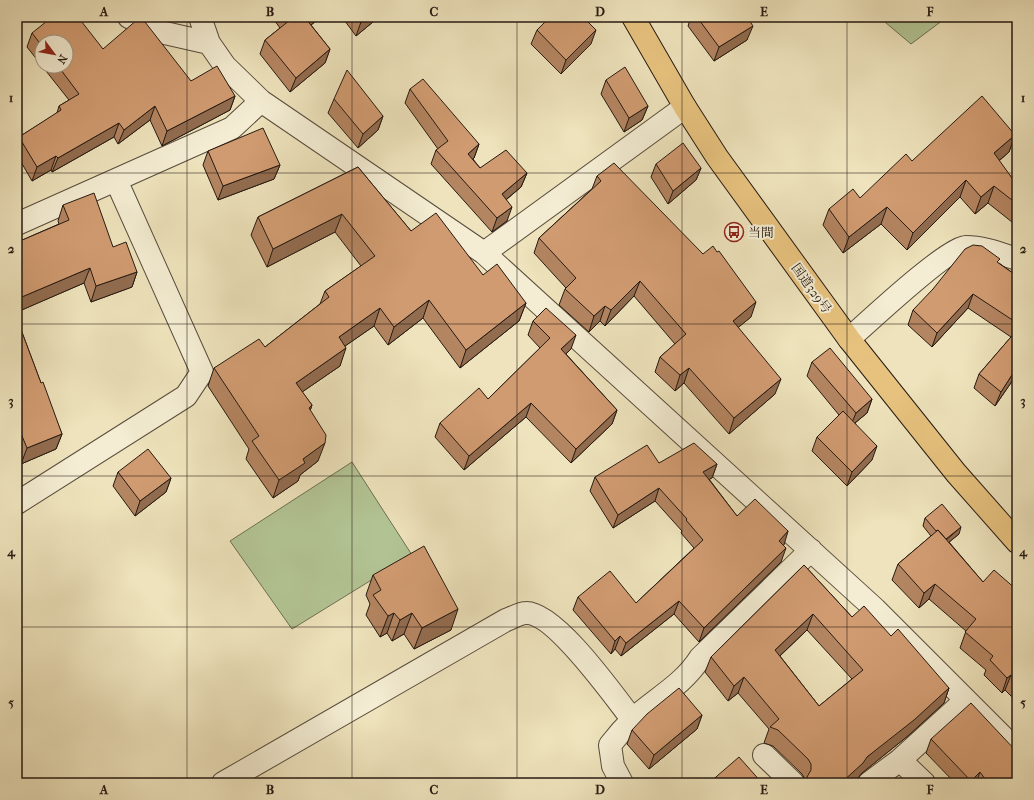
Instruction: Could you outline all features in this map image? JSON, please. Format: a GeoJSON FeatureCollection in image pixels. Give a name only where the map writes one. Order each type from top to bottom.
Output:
{"type":"FeatureCollection","features":[{"type":"Feature","properties":{"kind":"highway","name":"国道329号"},"geometry":{"type":"LineString","coordinates":[[633,17],[717,157],[849,339],[956,473],[1017,542]]}},
{"type":"Feature","properties":{"kind":"street"},"geometry":{"type":"LineString","coordinates":[[130,17],[156,31],[209,43]]}},
{"type":"Feature","properties":{"kind":"street"},"geometry":{"type":"LineString","coordinates":[[200,17],[209,43],[225,66],[261,101],[484,253],[875,609],[1017,751]]}},
{"type":"Feature","properties":{"kind":"street"},"geometry":{"type":"LineString","coordinates":[[17,224],[232,128],[261,101]]}},
{"type":"Feature","properties":{"kind":"street"},"geometry":{"type":"LineString","coordinates":[[484,253],[686,107]]}},
{"type":"Feature","properties":{"kind":"street"},"geometry":{"type":"LineString","coordinates":[[17,503],[186,396],[202,372],[116,180]]}},
{"type":"Feature","properties":{"kind":"street"},"geometry":{"type":"LineString","coordinates":[[849,339],[935,264],[965,247],[989,251],[1017,259]]}},
{"type":"Feature","properties":{"kind":"street"},"geometry":{"type":"LineString","coordinates":[[622,783],[613,766],[610,745],[632,719],[692,671],[700,658],[811,550]]}},
{"type":"Feature","properties":{"kind":"street"},"geometry":{"type":"LineString","coordinates":[[223,783],[506,620],[526,613],[542,618],[557,629],[584,659],[632,719]]}},
{"type":"Feature","properties":{"kind":"street"},"geometry":{"type":"LineString","coordinates":[[869,783],[900,760],[966,700]]}},
{"type":"Feature","properties":{"kind":"street"},"geometry":{"type":"LineString","coordinates":[[764,755],[793,783]]}},
{"type":"Feature","properties":{"kind":"street"},"geometry":{"type":"LineString","coordinates":[[900,760],[924,783]]}},
{"type":"Feature","properties":{"kind":"green space"},"geometry":{"type":"Polygon","coordinates":[[[879,17],[947,17],[911,44],[879,17]]]}},
{"type":"Feature","properties":{"kind":"green space"},"geometry":{"type":"Polygon","coordinates":[[[352,462],[412,555],[292,629],[230,541],[352,462]]]}},
{"type":"Feature","properties":{"kind":"building"},"geometry":{"type":"Polygon","coordinates":[[[52,17],[78,17],[103,49],[138,19],[145,22],[191,81],[217,66],[235,96],[167,131],[155,106],[124,130],[119,123],[58,158],[56,156],[37,167],[19,137],[61,110],[59,106],[79,94],[64,74],[74,74],[74,34],[34,34],[34,36],[32,33],[52,17]]]}},
{"type":"Feature","properties":{"kind":"building"},"geometry":{"type":"Polygon","coordinates":[[[288,17],[309,17],[306,19],[330,49],[296,78],[265,40],[290,20],[288,17]]]}},
{"type":"Feature","properties":{"kind":"building"},"geometry":{"type":"Polygon","coordinates":[[[358,17],[367,17],[361,22],[358,17]]]}},
{"type":"Feature","properties":{"kind":"building"},"geometry":{"type":"Polygon","coordinates":[[[550,17],[583,17],[596,30],[566,60],[537,30],[550,17]]]}},
{"type":"Feature","properties":{"kind":"building"},"geometry":{"type":"Polygon","coordinates":[[[697,17],[747,17],[753,26],[719,47],[697,17]]]}},
{"type":"Feature","properties":{"kind":"building"},"geometry":{"type":"Polygon","coordinates":[[[625,67],[648,106],[629,118],[606,80],[625,67]]]}},
{"type":"Feature","properties":{"kind":"building"},"geometry":{"type":"Polygon","coordinates":[[[347,70],[383,116],[363,134],[334,99],[347,70]]]}},
{"type":"Feature","properties":{"kind":"building"},"geometry":{"type":"Polygon","coordinates":[[[423,79],[479,144],[468,154],[480,168],[506,150],[527,173],[502,194],[512,207],[497,218],[436,150],[448,141],[410,89],[423,79]]]}},
{"type":"Feature","properties":{"kind":"building"},"geometry":{"type":"Polygon","coordinates":[[[982,96],[1015,135],[994,153],[1017,185],[1017,204],[994,186],[981,197],[966,180],[913,233],[887,207],[849,237],[829,209],[853,189],[860,198],[906,154],[912,161],[982,96]]]}},
{"type":"Feature","properties":{"kind":"building"},"geometry":{"type":"Polygon","coordinates":[[[263,128],[280,165],[223,186],[208,151],[263,128]]]}},
{"type":"Feature","properties":{"kind":"building"},"geometry":{"type":"Polygon","coordinates":[[[683,143],[701,168],[673,191],[656,164],[683,143]]]}},
{"type":"Feature","properties":{"kind":"building"},"geometry":{"type":"Polygon","coordinates":[[[614,163],[703,254],[713,246],[717,252],[719,251],[756,302],[733,321],[781,379],[734,418],[689,368],[680,375],[660,357],[686,334],[640,281],[611,310],[605,306],[594,316],[565,289],[576,278],[539,238],[601,181],[597,176],[614,163]]]}},
{"type":"Feature","properties":{"kind":"building"},"geometry":{"type":"Polygon","coordinates":[[[358,167],[411,231],[436,213],[483,275],[497,264],[526,303],[466,350],[429,300],[394,327],[380,308],[339,337],[346,348],[296,383],[312,405],[309,408],[326,435],[325,443],[303,459],[305,463],[279,480],[252,441],[259,436],[214,368],[259,339],[265,347],[329,297],[325,291],[375,256],[342,214],[273,249],[258,217],[358,167]]]}},
{"type":"Feature","properties":{"kind":"building"},"geometry":{"type":"Polygon","coordinates":[[[94,193],[113,247],[126,242],[137,272],[96,286],[90,268],[17,299],[17,233],[20,241],[69,220],[63,205],[94,193]]]}},
{"type":"Feature","properties":{"kind":"building"},"geometry":{"type":"Polygon","coordinates":[[[973,245],[982,246],[1000,259],[997,262],[1017,276],[1017,323],[973,294],[937,333],[913,310],[933,289],[965,249],[973,245]]]}},
{"type":"Feature","properties":{"kind":"building"},"geometry":{"type":"Polygon","coordinates":[[[546,308],[576,335],[561,349],[617,410],[576,449],[531,403],[469,456],[440,423],[479,388],[488,399],[550,338],[533,321],[546,308]]]}},
{"type":"Feature","properties":{"kind":"building"},"geometry":{"type":"Polygon","coordinates":[[[17,319],[41,383],[43,382],[62,434],[27,448],[17,424],[17,319]]]}},
{"type":"Feature","properties":{"kind":"building"},"geometry":{"type":"Polygon","coordinates":[[[1017,330],[1017,367],[1001,392],[979,374],[1017,330]]]}},
{"type":"Feature","properties":{"kind":"building"},"geometry":{"type":"Polygon","coordinates":[[[830,348],[872,399],[856,413],[812,362],[830,348]]]}},
{"type":"Feature","properties":{"kind":"building"},"geometry":{"type":"Polygon","coordinates":[[[843,411],[877,446],[852,472],[817,437],[843,411]]]}},
{"type":"Feature","properties":{"kind":"building"},"geometry":{"type":"Polygon","coordinates":[[[694,443],[717,464],[703,472],[737,516],[755,499],[788,531],[779,541],[786,548],[704,628],[679,601],[626,643],[620,636],[615,641],[578,597],[610,571],[636,603],[703,540],[686,520],[687,519],[659,488],[618,515],[595,477],[647,445],[659,463],[694,443]]]}},
{"type":"Feature","properties":{"kind":"building"},"geometry":{"type":"Polygon","coordinates":[[[148,449],[171,478],[140,501],[118,472],[148,449]]]}},
{"type":"Feature","properties":{"kind":"building"},"geometry":{"type":"Polygon","coordinates":[[[942,504],[961,527],[946,539],[938,530],[936,531],[925,518],[942,504]]]}},
{"type":"Feature","properties":{"kind":"building"},"geometry":{"type":"Polygon","coordinates":[[[938,530],[983,582],[994,570],[1017,590],[1017,594],[1014,597],[1017,599],[1017,681],[1011,675],[1007,678],[990,660],[993,656],[965,632],[976,619],[935,584],[924,593],[898,564],[938,530]]]}},
{"type":"Feature","properties":{"kind":"building"},"geometry":{"type":"Polygon","coordinates":[[[424,546],[458,609],[422,628],[412,613],[400,620],[394,613],[388,616],[373,595],[381,590],[373,575],[424,546]]]}},
{"type":"Feature","properties":{"kind":"building"},"geometry":{"type":"Polygon","coordinates":[[[804,565],[852,617],[864,606],[891,636],[898,629],[949,688],[914,720],[867,757],[863,763],[841,783],[812,783],[807,777],[811,770],[811,764],[808,759],[778,730],[770,727],[779,719],[744,677],[734,686],[711,657],[804,565]],[[813,614],[775,650],[819,706],[863,670],[813,614]]]}},
{"type":"Feature","properties":{"kind":"building"},"geometry":{"type":"Polygon","coordinates":[[[679,688],[702,715],[654,755],[632,730],[647,714],[679,688]]]}},
{"type":"Feature","properties":{"kind":"building"},"geometry":{"type":"Polygon","coordinates":[[[971,703],[1017,752],[1017,783],[988,783],[980,772],[971,781],[931,739],[971,703]]]}},
{"type":"Feature","properties":{"kind":"building"},"geometry":{"type":"Polygon","coordinates":[[[739,757],[762,783],[709,783],[739,757]]]}},
{"type":"Feature","properties":{"kind":"place","name":"当間"},"geometry":{"type":"Point","coordinates":[734,232]}}]}
